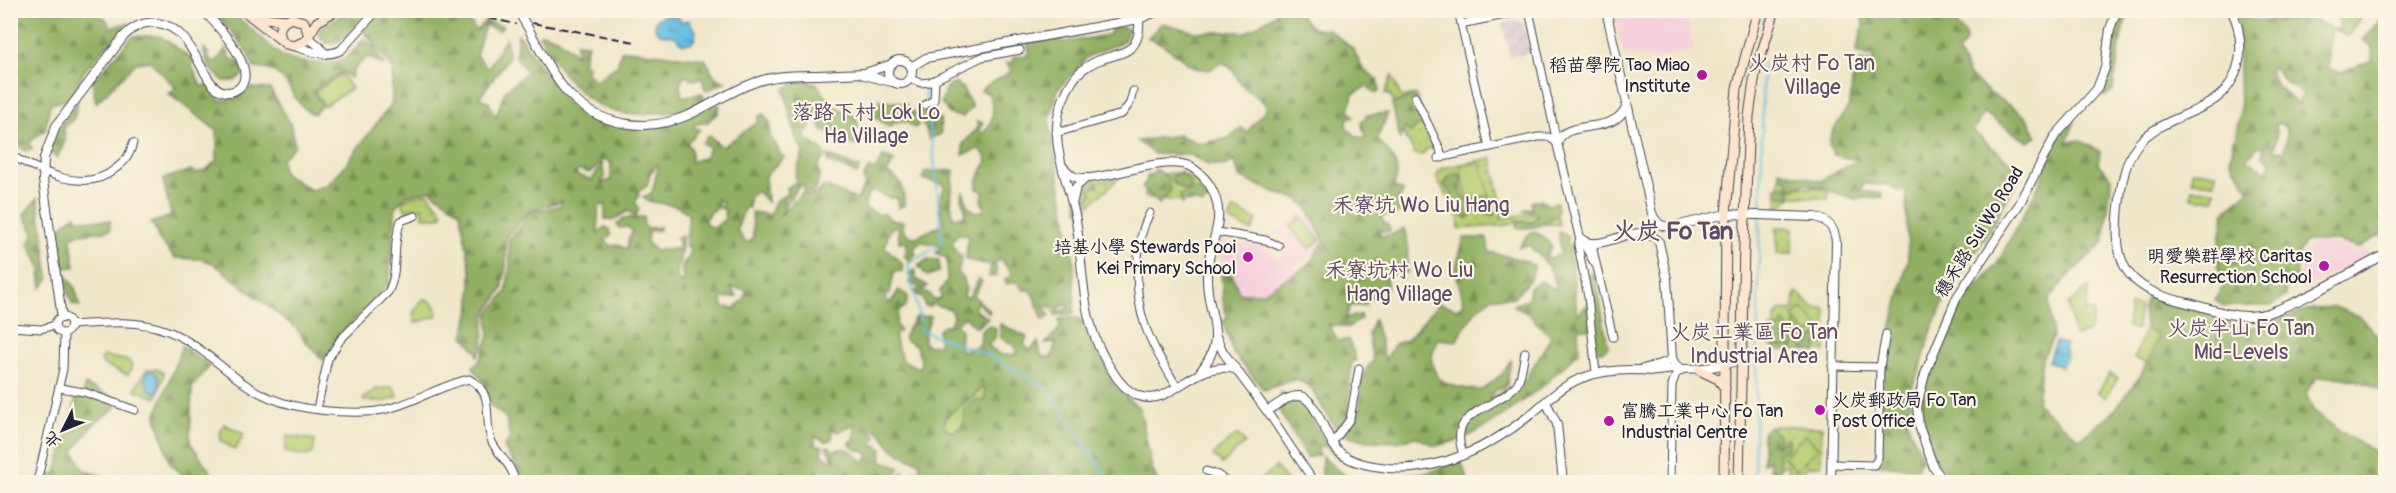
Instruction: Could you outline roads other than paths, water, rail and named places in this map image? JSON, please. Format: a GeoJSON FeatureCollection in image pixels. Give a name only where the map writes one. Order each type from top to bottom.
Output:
{"type":"FeatureCollection","features":[{"type":"Feature","properties":{"kind":"main road"},"geometry":{"type":"LineString","coordinates":[[243,10],[282,40],[294,46],[302,44],[317,22],[337,11]]}},
{"type":"Feature","properties":{"kind":"main road"},"geometry":{"type":"LineString","coordinates":[[1725,483],[1726,214],[1737,88],[1758,10]]}},
{"type":"Feature","properties":{"kind":"main road"},"geometry":{"type":"LineString","coordinates":[[1739,483],[1744,215],[1749,116],[1752,87],[1763,43],[1775,10]]}},
{"type":"Feature","properties":{"kind":"main road"},"geometry":{"type":"LineString","coordinates":[[252,17],[302,20],[307,27],[307,35]]}},
{"type":"Feature","properties":{"kind":"main road"},"geometry":{"type":"LineString","coordinates":[[282,40],[280,29],[287,20]]}},
{"type":"Feature","properties":{"kind":"main road"},"geometry":{"type":"LineString","coordinates":[[1699,370],[1718,379],[1725,388]]}},
{"type":"Feature","properties":{"kind":"street"},"geometry":{"type":"LineString","coordinates":[[62,318],[43,171],[47,147],[59,120],[124,36],[139,25],[156,23],[175,30],[220,91],[232,92],[241,86],[245,72],[240,57],[203,10]]}},
{"type":"Feature","properties":{"kind":"street"},"geometry":{"type":"LineString","coordinates":[[294,46],[325,54],[341,50],[377,10]]}},
{"type":"Feature","properties":{"kind":"street"},"geometry":{"type":"LineString","coordinates":[[517,10],[567,92],[592,112],[618,123],[638,125],[662,123],[689,115],[760,81],[782,76],[858,74],[872,72],[902,61],[911,67]]}},
{"type":"Feature","properties":{"kind":"street"},"geometry":{"type":"LineString","coordinates":[[911,67],[926,58],[942,54],[1139,19],[1161,10]]}},
{"type":"Feature","properties":{"kind":"street"},"geometry":{"type":"LineString","coordinates":[[1458,10],[1489,147]]}},
{"type":"Feature","properties":{"kind":"street"},"geometry":{"type":"LineString","coordinates":[[1461,24],[1529,10],[1554,131],[1580,238],[1598,268]]}},
{"type":"Feature","properties":{"kind":"street"},"geometry":{"type":"LineString","coordinates":[[1606,10],[1652,213],[1660,225],[1671,227],[1726,214],[1820,218],[1828,223],[1834,232],[1836,242],[1831,483]]}},
{"type":"Feature","properties":{"kind":"street","name":"穗禾路 Sui Wo Road"},"geometry":{"type":"LineString","coordinates":[[1945,483],[1934,468],[1919,426],[1917,406],[1925,374],[1957,297],[2020,203],[2055,136],[2097,88],[2105,68],[2109,29],[2117,10]]}},
{"type":"Feature","properties":{"kind":"street"},"geometry":{"type":"LineString","coordinates":[[2230,10],[2240,35],[2239,60],[2231,81],[2224,91],[2210,103],[2155,130],[2145,137],[2132,152],[2123,178],[2117,223],[2117,244],[2122,263],[2139,284],[2160,297],[2241,317],[2259,316],[2288,306],[2385,254]]}},
{"type":"Feature","properties":{"kind":"street"},"geometry":{"type":"LineString","coordinates":[[1139,19],[1138,39],[1129,50],[1094,63],[1082,70],[1074,79],[1062,102],[1056,133],[1061,165],[1072,202],[1084,304],[1091,331],[1109,366],[1126,388],[1137,396],[1161,397],[1200,372],[1213,367],[1235,369]]}},
{"type":"Feature","properties":{"kind":"street"},"geometry":{"type":"LineString","coordinates":[[307,35],[325,54]]}},
{"type":"Feature","properties":{"kind":"street"},"geometry":{"type":"LineString","coordinates":[[858,74],[901,84],[910,79],[921,83],[935,80],[982,57],[1020,50]]}},
{"type":"Feature","properties":{"kind":"street"},"geometry":{"type":"LineString","coordinates":[[892,64],[888,74],[894,82]]}},
{"type":"Feature","properties":{"kind":"street"},"geometry":{"type":"LineString","coordinates":[[910,79],[911,67]]}},
{"type":"Feature","properties":{"kind":"street"},"geometry":{"type":"LineString","coordinates":[[925,105],[934,100],[935,80]]}},
{"type":"Feature","properties":{"kind":"street"},"geometry":{"type":"LineString","coordinates":[[1056,133],[1122,114],[1130,103],[1133,91]]}},
{"type":"Feature","properties":{"kind":"street"},"geometry":{"type":"LineString","coordinates":[[1415,97],[1440,150],[1440,158],[1543,137],[1549,137],[1557,143]]}},
{"type":"Feature","properties":{"kind":"street"},"geometry":{"type":"LineString","coordinates":[[1614,122],[1625,112],[1627,104]]}},
{"type":"Feature","properties":{"kind":"street"},"geometry":{"type":"LineString","coordinates":[[1557,143],[1560,136],[1569,131],[1614,122],[1624,125],[1634,134]]}},
{"type":"Feature","properties":{"kind":"street"},"geometry":{"type":"LineString","coordinates":[[10,155],[57,177],[93,180],[104,177],[124,162],[131,152],[132,143]]}},
{"type":"Feature","properties":{"kind":"street"},"geometry":{"type":"LineString","coordinates":[[1061,165],[1073,176],[1086,178],[1162,163],[1189,166],[1206,180],[1215,194],[1219,216],[1207,273],[1207,291],[1215,334],[1215,348],[1200,372]]}},
{"type":"Feature","properties":{"kind":"street"},"geometry":{"type":"LineString","coordinates":[[1072,202],[1076,188],[1086,178]]}},
{"type":"Feature","properties":{"kind":"street"},"geometry":{"type":"LineString","coordinates":[[1150,213],[1141,232],[1137,274],[1142,320],[1151,343],[1177,387]]}},
{"type":"Feature","properties":{"kind":"street"},"geometry":{"type":"LineString","coordinates":[[1636,233],[1649,225],[1652,213]]}},
{"type":"Feature","properties":{"kind":"street"},"geometry":{"type":"LineString","coordinates":[[317,410],[328,359],[341,339],[388,292],[395,271],[397,231],[402,221],[415,216]]}},
{"type":"Feature","properties":{"kind":"street"},"geometry":{"type":"LineString","coordinates":[[1661,248],[1664,233],[1671,227]]}},
{"type":"Feature","properties":{"kind":"street"},"geometry":{"type":"LineString","coordinates":[[1217,232],[1265,240],[1279,246]]}},
{"type":"Feature","properties":{"kind":"street"},"geometry":{"type":"LineString","coordinates":[[1580,238],[1584,242],[1594,243],[1636,233],[1649,234],[1659,242],[1669,295],[1672,358],[1682,370]]}},
{"type":"Feature","properties":{"kind":"street"},"geometry":{"type":"LineString","coordinates":[[1580,238],[1578,245],[1588,297],[1596,373]]}},
{"type":"Feature","properties":{"kind":"street"},"geometry":{"type":"LineString","coordinates":[[1594,243],[1593,250],[1612,337]]}},
{"type":"Feature","properties":{"kind":"street"},"geometry":{"type":"LineString","coordinates":[[10,327],[41,329],[55,325],[57,320],[62,318],[68,320],[70,325],[68,331],[64,333]]}},
{"type":"Feature","properties":{"kind":"street"},"geometry":{"type":"LineString","coordinates":[[70,325],[130,322],[164,329],[192,345],[269,399],[317,410],[352,412],[380,410],[412,400],[452,383],[469,379],[480,385],[486,398],[492,442],[504,456],[515,483]]}},
{"type":"Feature","properties":{"kind":"street"},"geometry":{"type":"LineString","coordinates":[[55,325],[57,330],[64,333]]}},
{"type":"Feature","properties":{"kind":"street"},"geometry":{"type":"LineString","coordinates":[[37,483],[60,388],[64,358],[64,333]]}},
{"type":"Feature","properties":{"kind":"street"},"geometry":{"type":"LineString","coordinates":[[1215,334],[1223,352],[1267,411],[1314,483]]}},
{"type":"Feature","properties":{"kind":"street"},"geometry":{"type":"LineString","coordinates":[[1831,464],[1874,465],[1878,458],[1880,367],[1886,334]]}},
{"type":"Feature","properties":{"kind":"street"},"geometry":{"type":"LineString","coordinates":[[1463,454],[1458,437],[1462,426],[1477,412],[1508,393],[1519,381],[1526,352]]}},
{"type":"Feature","properties":{"kind":"street"},"geometry":{"type":"LineString","coordinates":[[1267,411],[1293,397],[1306,399],[1313,406],[1332,444],[1353,460],[1385,468],[1428,466],[1463,454],[1503,436],[1572,382],[1596,373],[1643,369],[1668,362],[1672,358]]}},
{"type":"Feature","properties":{"kind":"street"},"geometry":{"type":"LineString","coordinates":[[1643,369],[1652,371],[1699,370],[1742,359]]}},
{"type":"Feature","properties":{"kind":"street"},"geometry":{"type":"LineString","coordinates":[[1833,366],[1880,367]]}},
{"type":"Feature","properties":{"kind":"street"},"geometry":{"type":"LineString","coordinates":[[1332,444],[1350,419],[1359,368]]}},
{"type":"Feature","properties":{"kind":"street"},"geometry":{"type":"LineString","coordinates":[[1670,483],[1671,385],[1673,379],[1682,370]]}},
{"type":"Feature","properties":{"kind":"street"},"geometry":{"type":"LineString","coordinates":[[60,388],[84,392],[135,410]]}},
{"type":"Feature","properties":{"kind":"street"},"geometry":{"type":"LineString","coordinates":[[1546,402],[1557,424],[1563,483]]}},
{"type":"Feature","properties":{"kind":"street"},"geometry":{"type":"LineString","coordinates":[[1206,471],[1218,475],[1227,483]]}},
{"type":"Feature","properties":{"kind":"water"},"geometry":{"type":"Polygon","coordinates":[[[665,15],[678,17],[682,22],[688,20],[696,31],[695,39],[691,43],[683,44],[675,37],[657,32],[655,21],[665,15]]]}},
{"type":"Feature","properties":{"kind":"water"},"geometry":{"type":"Polygon","coordinates":[[[2056,342],[2066,344],[2064,349],[2067,356],[2061,367],[2048,361],[2056,342]]]}},
{"type":"Feature","properties":{"kind":"water"},"geometry":{"type":"Polygon","coordinates":[[[152,370],[159,376],[159,388],[156,393],[149,390],[145,379],[146,373],[152,370]]]}},
{"type":"Feature","properties":{"kind":"waterway"},"geometry":{"type":"LineString","coordinates":[[1764,10],[1764,32]]}},
{"type":"Feature","properties":{"kind":"waterway"},"geometry":{"type":"LineString","coordinates":[[1761,212],[1763,61]]}},
{"type":"Feature","properties":{"kind":"waterway"},"geometry":{"type":"LineString","coordinates":[[924,85],[936,174],[942,244],[908,264],[922,331],[988,355],[1048,389],[1110,482]]}},
{"type":"Feature","properties":{"kind":"waterway"},"geometry":{"type":"LineString","coordinates":[[1754,482],[1760,217]]}},
{"type":"Feature","properties":{"kind":"railway"},"geometry":{"type":"LineString","coordinates":[[449,10],[516,24]]}},
{"type":"Feature","properties":{"kind":"railway"},"geometry":{"type":"LineString","coordinates":[[532,23],[635,42]]}},
{"type":"Feature","properties":{"kind":"place","name":"稻苗學院 Tao Miao Institute"},"geometry":{"type":"Point","coordinates":[1702,75]}},
{"type":"Feature","properties":{"kind":"place","name":"培基小學 Stewards Pooi Kei Primary School"},"geometry":{"type":"Point","coordinates":[1248,257]}},
{"type":"Feature","properties":{"kind":"place","name":"明愛樂群學校 Caritas Resurrection School"},"geometry":{"type":"Point","coordinates":[2324,266]}},
{"type":"Feature","properties":{"kind":"place","name":"火炭郵政局 Fo Tan Post Office"},"geometry":{"type":"Point","coordinates":[1820,410]}},
{"type":"Feature","properties":{"kind":"place","name":"富騰工業中心 Fo Tan Industrial Centre"},"geometry":{"type":"Point","coordinates":[1609,421]}},
{"type":"Feature","properties":{"kind":"district","name":"火炭村 Fo Tan Village"},"geometry":{"type":"Point","coordinates":[1812,75]}},
{"type":"Feature","properties":{"kind":"district","name":"落路下村 Lok Lo Ha Village"},"geometry":{"type":"Point","coordinates":[866,124]}},
{"type":"Feature","properties":{"kind":"district","name":"禾寮坑 Wo Liu Hang"},"geometry":{"type":"Point","coordinates":[1421,205]}},
{"type":"Feature","properties":{"kind":"district","name":"火炭 Fo Tan"},"geometry":{"type":"Point","coordinates":[1673,231]}},
{"type":"Feature","properties":{"kind":"district","name":"禾寮坑村 Wo Liu Hang Village"},"geometry":{"type":"Point","coordinates":[1399,282]}},
{"type":"Feature","properties":{"kind":"district","name":"火炭半山 Fo Tan Mid-Levels"},"geometry":{"type":"Point","coordinates":[2241,340]}},
{"type":"Feature","properties":{"kind":"district","name":"火炭工業區 Fo Tan Industrial Area"},"geometry":{"type":"Point","coordinates":[1754,344]}}]}
